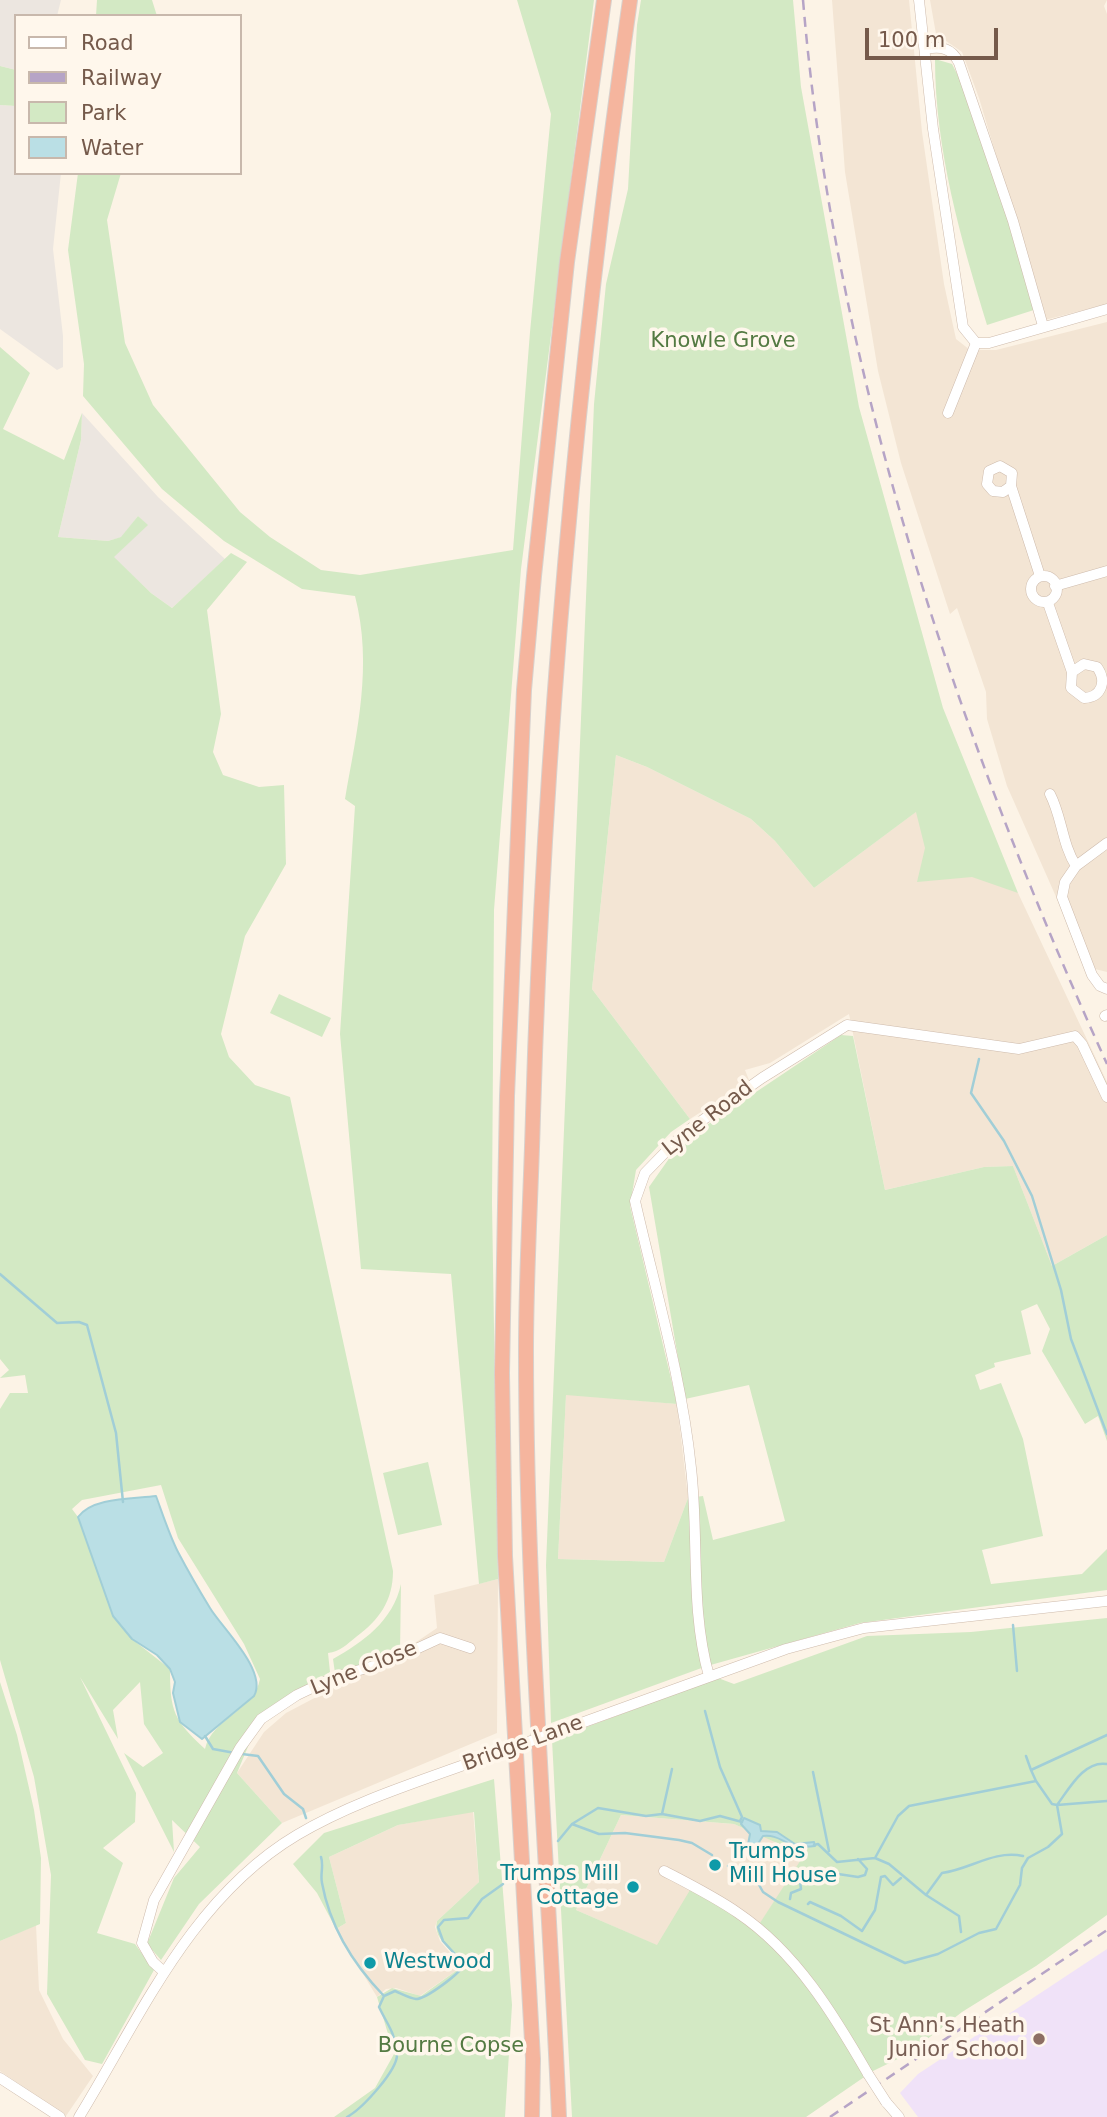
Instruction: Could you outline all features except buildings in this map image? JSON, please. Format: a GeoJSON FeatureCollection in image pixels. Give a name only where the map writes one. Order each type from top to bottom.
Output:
{"type":"FeatureCollection","features":[{"type":"Feature","properties":{"kind":"highway"},"geometry":{"type":"LineString","coordinates":[[532,2117],[533,2059],[505,1556],[502,1373],[507,1096],[520,772],[532,601],[567,262],[604,0]]}},
{"type":"Feature","properties":{"kind":"highway"},"geometry":{"type":"LineString","coordinates":[[559,2117],[531,1587],[526,1348],[537,979],[552,713],[574,454],[602,200],[630,0]]}},
{"type":"Feature","properties":{"kind":"street"},"geometry":{"type":"LineString","coordinates":[[919,0],[933,129],[962,327],[976,343],[989,343],[1107,309]]}},
{"type":"Feature","properties":{"kind":"street"},"geometry":{"type":"LineString","coordinates":[[926,49],[944,47],[956,55],[1004,195],[1043,326]]}},
{"type":"Feature","properties":{"kind":"street"},"geometry":{"type":"LineString","coordinates":[[948,413],[976,343]]}},
{"type":"Feature","properties":{"kind":"street"},"geometry":{"type":"LineString","coordinates":[[1011,486],[1040,576]]}},
{"type":"Feature","properties":{"kind":"street"},"geometry":{"type":"LineString","coordinates":[[1055,586],[1107,571]]}},
{"type":"Feature","properties":{"kind":"street"},"geometry":{"type":"LineString","coordinates":[[1040,576],[1049,578],[1055,586],[1055,596],[1048,603]]}},
{"type":"Feature","properties":{"kind":"street"},"geometry":{"type":"LineString","coordinates":[[1040,576],[1033,584],[1033,593],[1041,602],[1048,603]]}},
{"type":"Feature","properties":{"kind":"street"},"geometry":{"type":"LineString","coordinates":[[1048,603],[1066,663],[1072,672]]}},
{"type":"Feature","properties":{"kind":"street"},"geometry":{"type":"LineString","coordinates":[[1050,794],[1060,815],[1068,853],[1076,866]]}},
{"type":"Feature","properties":{"kind":"street"},"geometry":{"type":"LineString","coordinates":[[1107,843],[1076,866],[1065,882],[1062,897],[1092,975],[1100,986],[1107,989]]}},
{"type":"Feature","properties":{"kind":"street","name":"Lyne Road"},"geometry":{"type":"LineString","coordinates":[[709,1676],[701,1641],[689,1453],[635,1200],[645,1173],[682,1134],[762,1078],[847,1025],[1019,1049],[1074,1036],[1082,1044],[1107,1097]]}},
{"type":"Feature","properties":{"kind":"street","name":"Bridge Lane"},"geometry":{"type":"LineString","coordinates":[[79,2117],[164,1972],[185,1940],[217,1901],[277,1847],[333,1815],[786,1649],[864,1628],[1107,1601]]}},
{"type":"Feature","properties":{"kind":"street","name":"Lyne Close"},"geometry":{"type":"LineString","coordinates":[[164,1972],[153,1962],[142,1943],[153,1900],[261,1718],[298,1695],[335,1677],[388,1662],[440,1637],[470,1648]]}},
{"type":"Feature","properties":{"kind":"street"},"geometry":{"type":"LineString","coordinates":[[664,1871],[741,1915],[816,1988],[886,2102],[899,2117]]}},
{"type":"Feature","properties":{"kind":"street"},"geometry":{"type":"LineString","coordinates":[[0,2078],[60,2117]]}},
{"type":"Feature","properties":{"kind":"shaded area"},"geometry":{"type":"Polygon","coordinates":[[[0,0],[61,0],[58,14],[14,14],[14,70],[0,66],[0,0]]]}},
{"type":"Feature","properties":{"kind":"shaded area"},"geometry":{"type":"Polygon","coordinates":[[[832,0],[909,0],[922,132],[944,284],[956,339],[970,350],[996,350],[1107,322],[1107,972],[1095,969],[1071,909],[1060,897],[1057,899],[1007,786],[987,719],[986,692],[957,608],[950,614],[901,463],[878,371],[845,172],[832,0]]]}},
{"type":"Feature","properties":{"kind":"shaded area"},"geometry":{"type":"Polygon","coordinates":[[[930,0],[1107,0],[1104,6],[1107,14],[1107,304],[1045,320],[979,98],[962,52],[936,34],[930,0]]]}},
{"type":"Feature","properties":{"kind":"shaded area"},"geometry":{"type":"Polygon","coordinates":[[[0,105],[14,106],[14,175],[61,175],[53,249],[63,336],[63,367],[57,370],[0,329],[0,105]]]}},
{"type":"Feature","properties":{"kind":"shaded area"},"geometry":{"type":"Polygon","coordinates":[[[82,413],[158,497],[225,559],[172,608],[151,593],[113,557],[147,525],[138,516],[122,537],[108,541],[58,537],[81,440],[82,413]]]}},
{"type":"Feature","properties":{"kind":"shaded area"},"geometry":{"type":"Polygon","coordinates":[[[616,755],[647,767],[751,819],[775,841],[814,888],[917,811],[1018,893],[1107,1082],[1107,1235],[1052,1266],[1013,1166],[984,1167],[885,1190],[849,1014],[770,1063],[745,1070],[749,1080],[746,1083],[690,1119],[592,989],[616,755]]]}},
{"type":"Feature","properties":{"kind":"shaded area"},"geometry":{"type":"Polygon","coordinates":[[[566,1394],[677,1404],[688,1498],[664,1562],[558,1559],[566,1394]]]}},
{"type":"Feature","properties":{"kind":"shaded area"},"geometry":{"type":"Polygon","coordinates":[[[498,1579],[497,1733],[282,1823],[237,1773],[264,1732],[286,1713],[400,1653],[437,1628],[434,1595],[498,1579]]]}},
{"type":"Feature","properties":{"kind":"shaded area"},"geometry":{"type":"Polygon","coordinates":[[[473,1811],[479,1882],[437,1921],[435,1927],[440,1941],[460,1964],[460,1968],[420,1996],[396,1988],[386,1989],[377,1997],[336,1929],[346,1923],[329,1857],[398,1825],[473,1811]]]}},
{"type":"Feature","properties":{"kind":"shaded area"},"geometry":{"type":"Polygon","coordinates":[[[621,1815],[734,1824],[805,1855],[758,1927],[658,1946],[576,1910],[621,1815]]]}},
{"type":"Feature","properties":{"kind":"shaded area"},"geometry":{"type":"Polygon","coordinates":[[[36,1925],[39,1990],[63,2039],[93,2076],[66,2116],[0,2071],[0,1941],[36,1925]]]}},
{"type":"Feature","properties":{"kind":"shaded area","name":"St Ann's Heath Junior School"},"geometry":{"type":"Polygon","coordinates":[[[1107,1949],[1107,2117],[918,2117],[900,2093],[918,2074],[1107,1949]]]}},
{"type":"Feature","properties":{"kind":"green space"},"geometry":{"type":"Polygon","coordinates":[[[97,0],[152,0],[156,14],[96,14],[97,0]]]}},
{"type":"Feature","properties":{"kind":"green space"},"geometry":{"type":"Polygon","coordinates":[[[517,0],[594,0],[521,569],[494,910],[492,1203],[498,1579],[479,1584],[451,1274],[361,1269],[340,1034],[355,806],[345,799],[358,723],[363,673],[363,648],[355,596],[302,589],[224,541],[162,489],[83,396],[84,364],[68,250],[78,175],[120,175],[107,220],[125,343],[153,405],[240,512],[270,537],[321,570],[360,575],[513,550],[551,114],[517,0]]]}},
{"type":"Feature","properties":{"kind":"green space","name":"Knowle Grove"},"geometry":{"type":"Polygon","coordinates":[[[641,0],[793,0],[801,87],[859,407],[943,708],[1018,893],[972,877],[917,882],[925,848],[916,812],[814,888],[775,841],[751,819],[647,767],[616,755],[592,989],[690,1119],[671,1132],[636,1170],[630,1206],[677,1404],[566,1395],[558,1559],[664,1562],[688,1498],[703,1496],[713,1540],[785,1521],[749,1385],[685,1399],[649,1187],[680,1143],[841,1035],[853,1036],[885,1190],[984,1167],[1013,1166],[1052,1266],[1107,1235],[1107,1441],[1098,1416],[1085,1424],[1042,1351],[1050,1329],[1037,1304],[1021,1311],[1031,1354],[994,1363],[995,1367],[975,1375],[980,1390],[1001,1383],[1023,1439],[1043,1536],[982,1550],[991,1584],[1082,1574],[1107,1549],[1107,1590],[860,1623],[707,1666],[551,1723],[546,1565],[594,404],[606,284],[628,189],[637,25],[641,0]]]}},
{"type":"Feature","properties":{"kind":"green space"},"geometry":{"type":"Polygon","coordinates":[[[935,59],[952,64],[973,105],[1037,309],[987,325],[951,194],[939,127],[935,59]]]}},
{"type":"Feature","properties":{"kind":"green space"},"geometry":{"type":"Polygon","coordinates":[[[0,66],[14,70],[14,106],[0,105],[0,66]]]}},
{"type":"Feature","properties":{"kind":"green space"},"geometry":{"type":"Polygon","coordinates":[[[0,347],[30,373],[3,429],[64,460],[82,413],[81,440],[58,537],[108,541],[121,537],[138,516],[148,525],[114,557],[151,593],[172,608],[231,553],[247,562],[207,610],[221,714],[213,752],[223,775],[259,787],[284,785],[286,864],[245,936],[221,1034],[229,1057],[255,1085],[290,1097],[393,1571],[390,1592],[378,1617],[343,1647],[328,1653],[330,1672],[262,1713],[237,1773],[282,1823],[199,1904],[161,1960],[147,1944],[174,1878],[200,1847],[172,1820],[174,1852],[124,1753],[143,1767],[163,1753],[144,1724],[140,1682],[113,1710],[118,1739],[80,1677],[136,1793],[135,1822],[103,1848],[123,1863],[97,1933],[135,1944],[154,1970],[102,2064],[85,2060],[47,1994],[51,1875],[34,1777],[0,1660],[0,1409],[10,1393],[28,1393],[25,1375],[0,1378],[9,1370],[0,1359],[0,347]],[[161,1485],[82,1500],[72,1509],[78,1517],[113,1616],[132,1639],[170,1669],[171,1696],[176,1714],[186,1730],[205,1749],[216,1729],[250,1699],[260,1679],[244,1644],[178,1538],[161,1485]]]}},
{"type":"Feature","properties":{"kind":"green space"},"geometry":{"type":"Polygon","coordinates":[[[279,994],[331,1018],[322,1037],[270,1013],[279,994]]]}},
{"type":"Feature","properties":{"kind":"green space"},"geometry":{"type":"Polygon","coordinates":[[[428,1462],[442,1525],[398,1535],[383,1473],[428,1462]]]}},
{"type":"Feature","properties":{"kind":"green space"},"geometry":{"type":"Polygon","coordinates":[[[401,1584],[400,1653],[335,1673],[333,1659],[366,1638],[384,1620],[401,1584]]]}},
{"type":"Feature","properties":{"kind":"green space"},"geometry":{"type":"Polygon","coordinates":[[[1107,1618],[1107,1915],[1036,1966],[962,2012],[908,2054],[873,2071],[806,2117],[572,2117],[552,1740],[718,1678],[734,1684],[867,1636],[971,1632],[1107,1618]],[[621,1815],[576,1910],[657,1945],[690,1890],[758,1926],[804,1855],[734,1824],[621,1815]]]}},
{"type":"Feature","properties":{"kind":"green space"},"geometry":{"type":"Polygon","coordinates":[[[0,1682],[17,1735],[34,1810],[41,1858],[40,1924],[0,1941],[0,1682]]]}},
{"type":"Feature","properties":{"kind":"green space","name":"Bourne Copse"},"geometry":{"type":"Polygon","coordinates":[[[494,1779],[512,2005],[505,2117],[334,2117],[375,2088],[394,2054],[377,1997],[392,1988],[421,1996],[460,1968],[436,1928],[437,1921],[479,1882],[474,1812],[398,1825],[329,1857],[346,1923],[336,1929],[317,1893],[293,1864],[324,1833],[494,1779]]]}},
{"type":"Feature","properties":{"kind":"water"},"geometry":{"type":"Polygon","coordinates":[[[156,1496],[186,1566],[210,1608],[242,1650],[255,1675],[257,1686],[254,1696],[202,1739],[180,1722],[173,1693],[175,1682],[170,1669],[157,1655],[132,1639],[113,1616],[78,1517],[84,1510],[103,1502],[156,1496]]]}},
{"type":"Feature","properties":{"kind":"water"},"geometry":{"type":"Polygon","coordinates":[[[744,1818],[760,1825],[761,1831],[777,1832],[795,1844],[814,1842],[815,1846],[797,1846],[775,1837],[763,1836],[752,1853],[747,1850],[750,1834],[741,1824],[744,1818]]]}},
{"type":"Feature","properties":{"kind":"waterway"},"geometry":{"type":"LineString","coordinates":[[979,1059],[971,1093],[1004,1141],[1032,1196],[1061,1290],[1071,1339],[1107,1434]]}},
{"type":"Feature","properties":{"kind":"waterway"},"geometry":{"type":"LineString","coordinates":[[0,1274],[57,1323],[79,1322],[87,1325],[116,1433],[123,1502]]}},
{"type":"Feature","properties":{"kind":"waterway"},"geometry":{"type":"LineString","coordinates":[[1013,1625],[1017,1671]]}},
{"type":"Feature","properties":{"kind":"waterway"},"geometry":{"type":"LineString","coordinates":[[705,1711],[720,1767],[742,1817],[740,1821]]}},
{"type":"Feature","properties":{"kind":"waterway"},"geometry":{"type":"LineString","coordinates":[[1036,1781],[1031,1770],[1107,1735]]}},
{"type":"Feature","properties":{"kind":"waterway"},"geometry":{"type":"LineString","coordinates":[[205,1736],[213,1749],[235,1753]]}},
{"type":"Feature","properties":{"kind":"waterway"},"geometry":{"type":"LineString","coordinates":[[242,1754],[258,1756],[284,1794],[303,1809],[306,1818]]}},
{"type":"Feature","properties":{"kind":"waterway"},"geometry":{"type":"LineString","coordinates":[[1026,1756],[1031,1770]]}},
{"type":"Feature","properties":{"kind":"waterway"},"geometry":{"type":"LineString","coordinates":[[814,1845],[818,1844],[837,1862],[875,1858],[898,1816],[909,1806],[1036,1781],[1052,1804],[1057,1805],[1084,1771],[1091,1766],[1107,1764]]}},
{"type":"Feature","properties":{"kind":"waterway"},"geometry":{"type":"LineString","coordinates":[[662,1814],[672,1769]]}},
{"type":"Feature","properties":{"kind":"waterway"},"geometry":{"type":"LineString","coordinates":[[813,1772],[829,1851]]}},
{"type":"Feature","properties":{"kind":"waterway"},"geometry":{"type":"LineString","coordinates":[[728,1866],[758,1883],[763,1892],[778,1902],[905,1963],[938,1954],[979,1933],[996,1929],[1020,1885],[1022,1868],[1028,1858],[1048,1847],[1062,1834],[1057,1805],[1107,1801]]}},
{"type":"Feature","properties":{"kind":"waterway"},"geometry":{"type":"LineString","coordinates":[[558,1841],[572,1824],[598,1808],[646,1816],[662,1814],[700,1821],[720,1816],[742,1822]]}},
{"type":"Feature","properties":{"kind":"waterway"},"geometry":{"type":"LineString","coordinates":[[572,1824],[599,1834],[625,1833],[679,1840],[692,1843],[712,1855]]}},
{"type":"Feature","properties":{"kind":"waterway"},"geometry":{"type":"LineString","coordinates":[[875,1858],[889,1864],[926,1895],[942,1873],[992,1858],[1023,1856]]}},
{"type":"Feature","properties":{"kind":"waterway"},"geometry":{"type":"LineString","coordinates":[[321,1857],[322,1883],[337,1930],[362,1971],[384,1996]]}},
{"type":"Feature","properties":{"kind":"waterway"},"geometry":{"type":"LineString","coordinates":[[801,1877],[805,1869],[858,1877],[865,1875],[867,1869],[858,1859]]}},
{"type":"Feature","properties":{"kind":"waterway"},"geometry":{"type":"LineString","coordinates":[[808,1904],[810,1902],[841,1916],[862,1931],[875,1910],[881,1877],[885,1876],[893,1885],[901,1878]]}},
{"type":"Feature","properties":{"kind":"waterway"},"geometry":{"type":"LineString","coordinates":[[790,1899],[791,1893],[801,1889],[800,1881]]}},
{"type":"Feature","properties":{"kind":"waterway"},"geometry":{"type":"LineString","coordinates":[[384,1996],[395,1991],[416,1999],[421,1998],[457,1973],[464,1964],[443,1941],[438,1927],[444,1920],[468,1918],[482,1899],[503,1884]]}},
{"type":"Feature","properties":{"kind":"waterway"},"geometry":{"type":"LineString","coordinates":[[926,1895],[959,1916],[961,1932]]}},
{"type":"Feature","properties":{"kind":"waterway"},"geometry":{"type":"LineString","coordinates":[[347,2117],[378,2088],[396,2060],[394,2039],[379,2007],[384,1996]]}},
{"type":"Feature","properties":{"kind":"railway"},"geometry":{"type":"LineString","coordinates":[[803,0],[819,138],[842,275],[873,410],[910,545],[952,677],[1000,808],[1107,1064]]}},
{"type":"Feature","properties":{"kind":"railway"},"geometry":{"type":"LineString","coordinates":[[830,2117],[1107,1930]]}},
{"type":"Feature","properties":{"kind":"place","name":"Trumps Mill House"},"geometry":{"type":"Point","coordinates":[715,1865]}},
{"type":"Feature","properties":{"kind":"place","name":"Trumps Mill Cottage"},"geometry":{"type":"Point","coordinates":[633,1887]}},
{"type":"Feature","properties":{"kind":"place","name":"Westwood"},"geometry":{"type":"Point","coordinates":[370,1963]}},
{"type":"Feature","properties":{"kind":"place","name":"St Ann's Heath Junior School"},"geometry":{"type":"Point","coordinates":[1039,2039]}}]}
